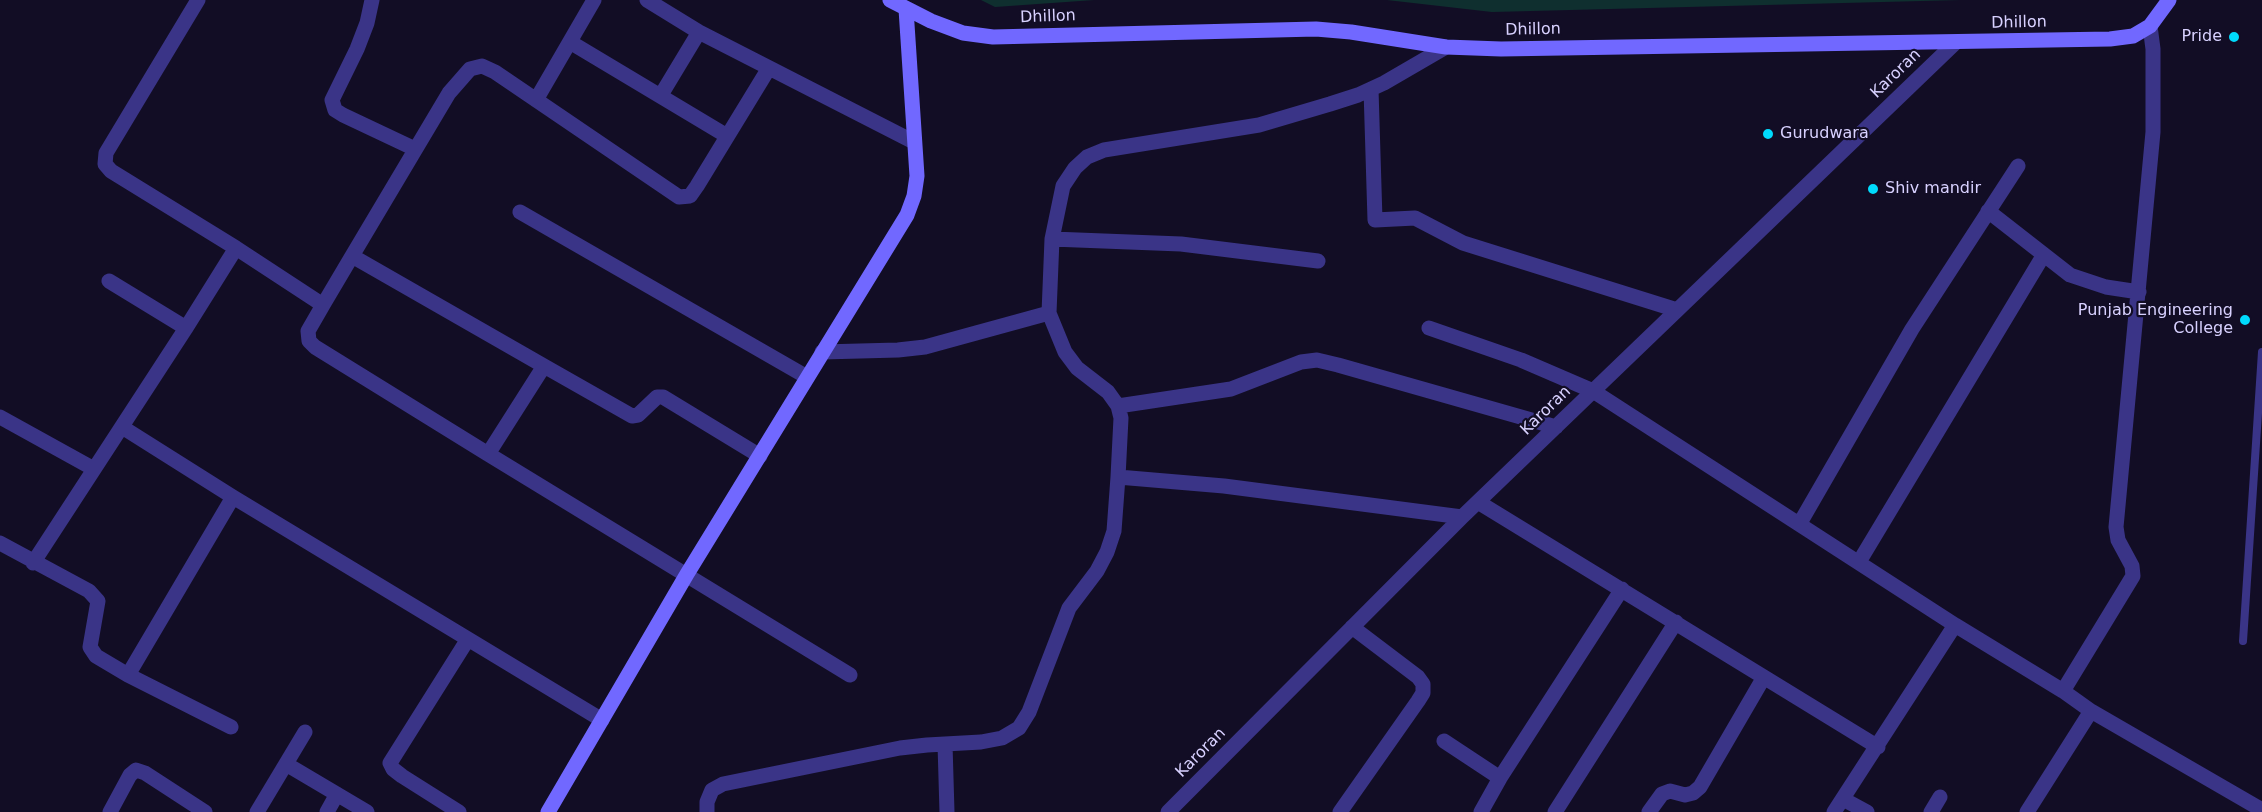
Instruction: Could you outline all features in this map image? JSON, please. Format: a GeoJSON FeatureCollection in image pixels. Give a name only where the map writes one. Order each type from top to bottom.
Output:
{"type":"FeatureCollection","features":[{"type":"Feature","properties":{"kind":"street"},"geometry":{"type":"LineString","coordinates":[[198,0],[106,153],[105,164],[111,171],[323,305]]}},
{"type":"Feature","properties":{"kind":"street"},"geometry":{"type":"LineString","coordinates":[[372,0],[367,23],[357,49],[332,100],[335,110],[343,115],[415,148]]}},
{"type":"Feature","properties":{"kind":"street"},"geometry":{"type":"LineString","coordinates":[[536,100],[594,0]]}},
{"type":"Feature","properties":{"kind":"street"},"geometry":{"type":"LineString","coordinates":[[647,0],[699,32],[914,142]]}},
{"type":"Feature","properties":{"kind":"street","name":"Dhillon"},"geometry":{"type":"LineString","coordinates":[[890,0],[931,21],[963,33],[993,37],[1305,29],[1351,32],[1446,47],[1501,49],[2110,39],[2133,36],[2150,26]]}},
{"type":"Feature","properties":{"kind":"street"},"geometry":{"type":"LineString","coordinates":[[2063,691],[2133,576],[2132,566],[2118,540],[2116,527],[2153,132],[2153,49],[2150,26],[2169,0]]}},
{"type":"Feature","properties":{"kind":"street"},"geometry":{"type":"LineString","coordinates":[[548,812],[687,574],[907,215],[914,195],[917,176],[906,9]]}},
{"type":"Feature","properties":{"kind":"street"},"geometry":{"type":"LineString","coordinates":[[661,95],[699,32]]}},
{"type":"Feature","properties":{"kind":"street"},"geometry":{"type":"LineString","coordinates":[[570,42],[727,136]]}},
{"type":"Feature","properties":{"kind":"street","name":"Karoran"},"geometry":{"type":"LineString","coordinates":[[1168,812],[1462,517],[1956,42]]}},
{"type":"Feature","properties":{"kind":"street"},"geometry":{"type":"LineString","coordinates":[[707,812],[707,802],[712,790],[723,784],[900,748],[981,742],[1002,738],[1019,728],[1029,712],[1069,608],[1097,571],[1107,552],[1114,531],[1119,477],[1121,418],[1118,406],[1108,392],[1077,368],[1065,352],[1049,313],[1052,239],[1063,186],[1075,168],[1087,157],[1104,150],[1259,125],[1330,104],[1371,89],[1411,69],[1446,47]]}},
{"type":"Feature","properties":{"kind":"street"},"geometry":{"type":"LineString","coordinates":[[769,68],[690,196],[679,197],[488,69],[482,66],[470,69],[449,93],[415,148],[308,331],[309,341],[315,347],[488,454],[850,675]]}},
{"type":"Feature","properties":{"kind":"street"},"geometry":{"type":"LineString","coordinates":[[1371,89],[1375,220],[1415,218],[1463,243],[1677,310]]}},
{"type":"Feature","properties":{"kind":"street"},"geometry":{"type":"LineString","coordinates":[[1800,523],[1912,330],[2018,166]]}},
{"type":"Feature","properties":{"kind":"street"},"geometry":{"type":"LineString","coordinates":[[1988,211],[2070,275],[2106,288],[2139,292]]}},
{"type":"Feature","properties":{"kind":"street"},"geometry":{"type":"LineString","coordinates":[[520,212],[807,377]]}},
{"type":"Feature","properties":{"kind":"street"},"geometry":{"type":"LineString","coordinates":[[1052,239],[1181,244],[1318,261]]}},
{"type":"Feature","properties":{"kind":"street"},"geometry":{"type":"LineString","coordinates":[[33,562],[236,248]]}},
{"type":"Feature","properties":{"kind":"street"},"geometry":{"type":"LineString","coordinates":[[352,256],[632,416],[638,416],[657,397],[663,397],[760,456]]}},
{"type":"Feature","properties":{"kind":"street"},"geometry":{"type":"LineString","coordinates":[[1859,562],[2043,256]]}},
{"type":"Feature","properties":{"kind":"street"},"geometry":{"type":"LineString","coordinates":[[109,281],[186,328]]}},
{"type":"Feature","properties":{"kind":"street"},"geometry":{"type":"LineString","coordinates":[[822,352],[898,350],[925,346],[1049,313]]}},
{"type":"Feature","properties":{"kind":"street"},"geometry":{"type":"LineString","coordinates":[[1429,328],[1521,360],[1593,391],[2091,711],[2262,810]]}},
{"type":"Feature","properties":{"kind":"street"},"geometry":{"type":"LineString","coordinates":[[1118,406],[1231,389],[1301,362],[1317,360],[1556,427]]}},
{"type":"Feature","properties":{"kind":"street"},"geometry":{"type":"LineString","coordinates":[[488,454],[544,366]]}},
{"type":"Feature","properties":{"kind":"street"},"geometry":{"type":"LineString","coordinates":[[0,417],[94,469]]}},
{"type":"Feature","properties":{"kind":"street"},"geometry":{"type":"LineString","coordinates":[[122,427],[232,497],[602,720]]}},
{"type":"Feature","properties":{"kind":"street"},"geometry":{"type":"LineString","coordinates":[[1119,477],[1224,486],[1462,517]]}},
{"type":"Feature","properties":{"kind":"street"},"geometry":{"type":"LineString","coordinates":[[128,675],[232,497]]}},
{"type":"Feature","properties":{"kind":"street"},"geometry":{"type":"LineString","coordinates":[[1478,502],[1878,747]]}},
{"type":"Feature","properties":{"kind":"street"},"geometry":{"type":"LineString","coordinates":[[0,543],[89,591],[98,601],[90,647],[96,656],[128,675],[231,727]]}},
{"type":"Feature","properties":{"kind":"street"},"geometry":{"type":"LineString","coordinates":[[1481,812],[1500,778],[1622,589]]}},
{"type":"Feature","properties":{"kind":"street"},"geometry":{"type":"LineString","coordinates":[[1555,812],[1676,622]]}},
{"type":"Feature","properties":{"kind":"street"},"geometry":{"type":"LineString","coordinates":[[1834,812],[1955,625]]}},
{"type":"Feature","properties":{"kind":"street"},"geometry":{"type":"LineString","coordinates":[[1341,812],[1423,693],[1423,684],[1418,677],[1352,627]]}},
{"type":"Feature","properties":{"kind":"street"},"geometry":{"type":"LineString","coordinates":[[459,812],[402,776],[393,769],[390,763],[468,639]]}},
{"type":"Feature","properties":{"kind":"street"},"geometry":{"type":"LineString","coordinates":[[1649,812],[1662,794],[1670,791],[1685,795],[1693,793],[1700,787],[1764,677]]}},
{"type":"Feature","properties":{"kind":"street"},"geometry":{"type":"LineString","coordinates":[[2027,812],[2091,711]]}},
{"type":"Feature","properties":{"kind":"street"},"geometry":{"type":"LineString","coordinates":[[257,812],[305,732]]}},
{"type":"Feature","properties":{"kind":"street"},"geometry":{"type":"LineString","coordinates":[[1444,741],[1500,778]]}},
{"type":"Feature","properties":{"kind":"street"},"geometry":{"type":"LineString","coordinates":[[945,744],[947,812]]}},
{"type":"Feature","properties":{"kind":"street"},"geometry":{"type":"LineString","coordinates":[[286,764],[367,812]]}},
{"type":"Feature","properties":{"kind":"street"},"geometry":{"type":"LineString","coordinates":[[110,812],[130,775],[136,770],[205,812]]}},
{"type":"Feature","properties":{"kind":"street"},"geometry":{"type":"LineString","coordinates":[[327,812],[337,794]]}},
{"type":"Feature","properties":{"kind":"street"},"geometry":{"type":"LineString","coordinates":[[1931,812],[1940,797]]}},
{"type":"Feature","properties":{"kind":"street"},"geometry":{"type":"LineString","coordinates":[[1843,799],[1867,812]]}},
{"type":"Feature","properties":{"kind":"lane"},"geometry":{"type":"LineString","coordinates":[[2243,641],[2262,352]]}},
{"type":"Feature","properties":{"kind":"green space"},"geometry":{"type":"Polygon","coordinates":[[[981,0],[1094,0],[995,7],[981,0]]]}},
{"type":"Feature","properties":{"kind":"green space"},"geometry":{"type":"Polygon","coordinates":[[[1387,0],[1960,0],[1492,12],[1387,0]]]}},
{"type":"Feature","properties":{"kind":"place","name":"Pride"},"geometry":{"type":"Point","coordinates":[2234,37]}},
{"type":"Feature","properties":{"kind":"place","name":"Gurudwara"},"geometry":{"type":"Point","coordinates":[1768,134]}},
{"type":"Feature","properties":{"kind":"place","name":"Shiv mandir"},"geometry":{"type":"Point","coordinates":[1873,189]}},
{"type":"Feature","properties":{"kind":"place","name":"Punjab Engineering College"},"geometry":{"type":"Point","coordinates":[2245,320]}}]}
